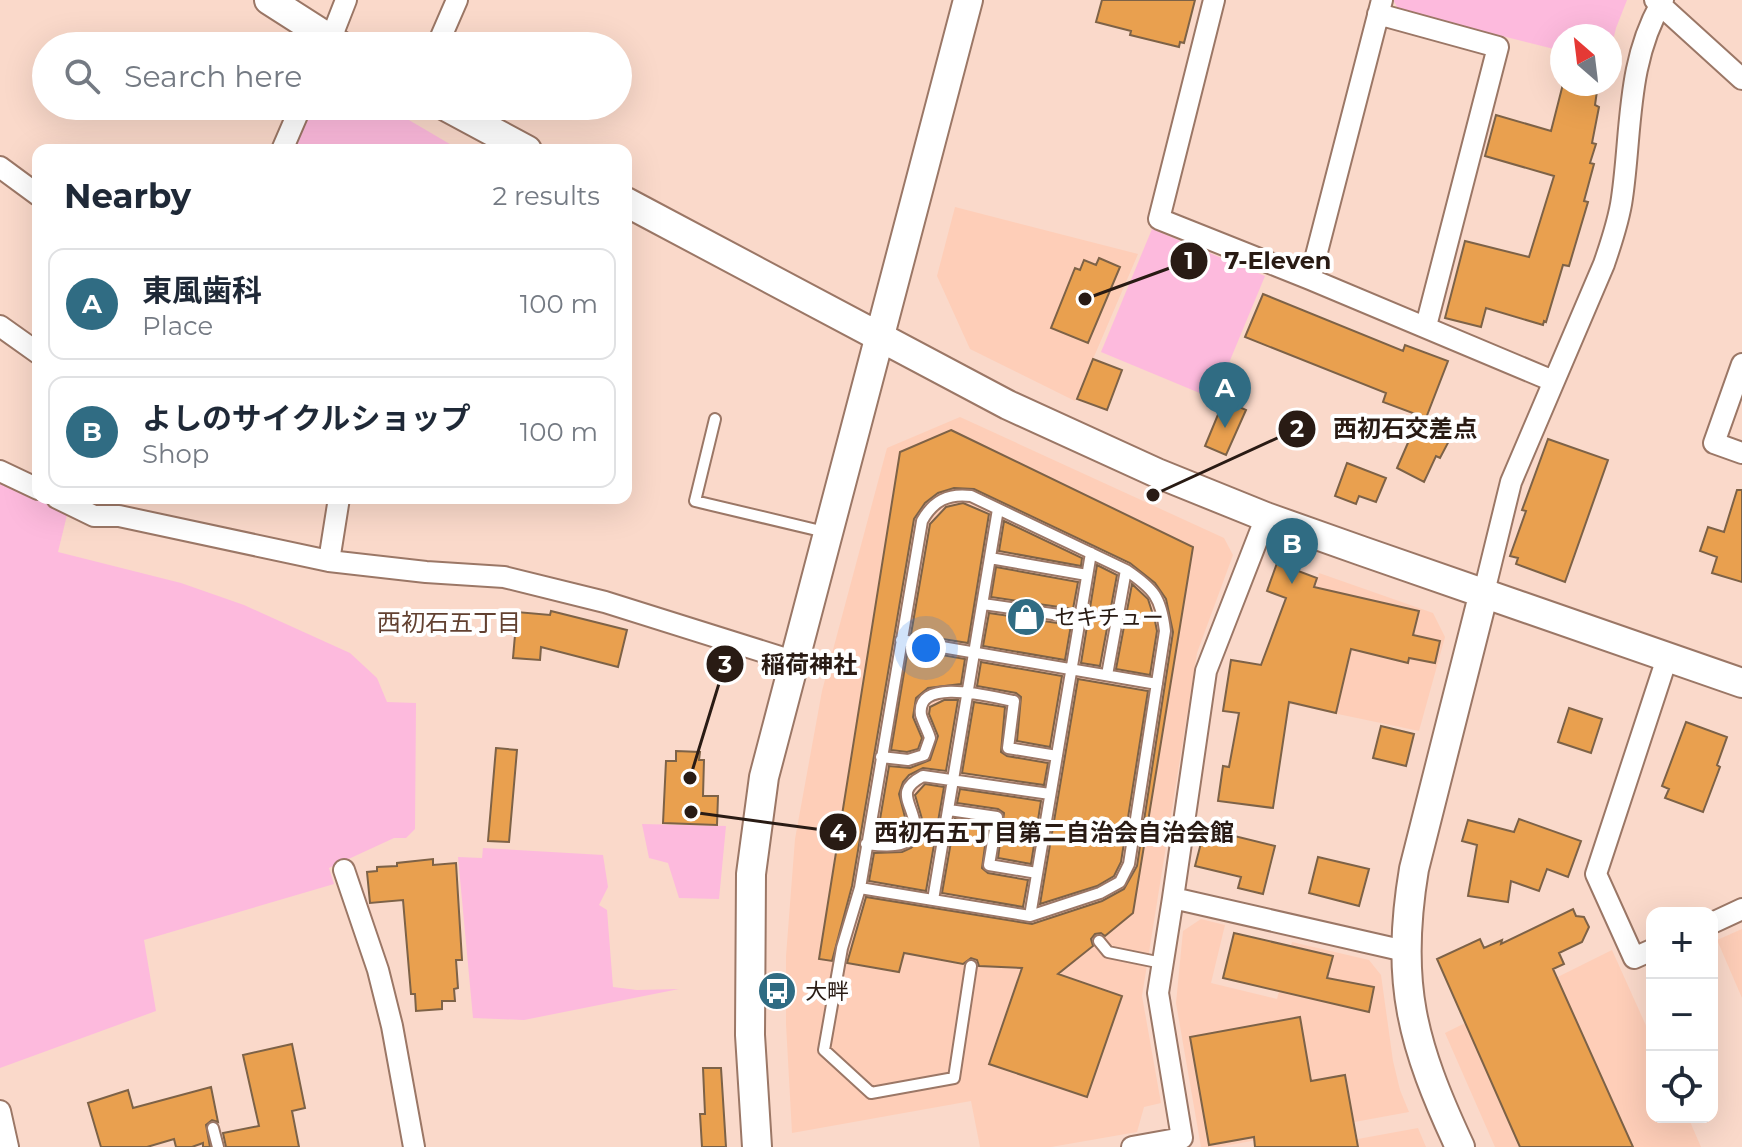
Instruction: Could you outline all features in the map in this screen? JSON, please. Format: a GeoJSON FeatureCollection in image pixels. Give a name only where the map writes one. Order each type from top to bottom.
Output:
{"type":"FeatureCollection","features":[{"type":"Feature","properties":{"kind":"street"},"geometry":{"type":"LineString","coordinates":[[269,0],[316,32]]}},
{"type":"Feature","properties":{"kind":"street"},"geometry":{"type":"LineString","coordinates":[[337,32],[346,0]]}},
{"type":"Feature","properties":{"kind":"street"},"geometry":{"type":"LineString","coordinates":[[443,32],[457,0]]}},
{"type":"Feature","properties":{"kind":"street"},"geometry":{"type":"LineString","coordinates":[[757,1147],[750,1035],[751,874],[764,777],[968,0]]}},
{"type":"Feature","properties":{"kind":"street"},"geometry":{"type":"LineString","coordinates":[[1214,0],[1159,219],[1426,326],[1553,381]]}},
{"type":"Feature","properties":{"kind":"street"},"geometry":{"type":"LineString","coordinates":[[1460,1147],[1436,1096],[1416,1036],[1406,980],[1408,907],[1414,869],[1511,482],[1615,233],[1622,199],[1637,59],[1659,2],[1742,79]]}},
{"type":"Feature","properties":{"kind":"street"},"geometry":{"type":"LineString","coordinates":[[1310,279],[1380,7],[1498,47],[1426,326]]}},
{"type":"Feature","properties":{"kind":"street"},"geometry":{"type":"LineString","coordinates":[[285,144],[295,120]]}},
{"type":"Feature","properties":{"kind":"street"},"geometry":{"type":"LineString","coordinates":[[471,120],[516,144]]}},
{"type":"Feature","properties":{"kind":"street"},"geometry":{"type":"LineString","coordinates":[[0,167],[32,191]]}},
{"type":"Feature","properties":{"kind":"street"},"geometry":{"type":"LineString","coordinates":[[632,205],[1008,405],[1157,473],[1266,517],[1742,683]]}},
{"type":"Feature","properties":{"kind":"street"},"geometry":{"type":"LineString","coordinates":[[0,326],[32,349]]}},
{"type":"Feature","properties":{"kind":"street"},"geometry":{"type":"LineString","coordinates":[[1742,364],[1714,443],[1742,453]]}},
{"type":"Feature","properties":{"kind":"street"},"geometry":{"type":"LineString","coordinates":[[0,471],[32,486]]}},
{"type":"Feature","properties":{"kind":"street"},"geometry":{"type":"LineString","coordinates":[[69,504],[94,516],[123,507],[329,561],[504,577],[605,602],[796,662]]}},
{"type":"Feature","properties":{"kind":"street"},"geometry":{"type":"LineString","coordinates":[[329,561],[338,504]]}},
{"type":"Feature","properties":{"kind":"street"},"geometry":{"type":"LineString","coordinates":[[1132,1147],[1182,1138],[1158,993],[1162,963],[1206,671],[1266,517]]}},
{"type":"Feature","properties":{"kind":"street"},"geometry":{"type":"LineString","coordinates":[[1646,953],[1634,958],[1596,874],[1667,658]]}},
{"type":"Feature","properties":{"kind":"street"},"geometry":{"type":"LineString","coordinates":[[344,870],[378,970],[392,1026],[414,1147]]}},
{"type":"Feature","properties":{"kind":"street"},"geometry":{"type":"LineString","coordinates":[[1173,898],[1405,951]]}},
{"type":"Feature","properties":{"kind":"street"},"geometry":{"type":"LineString","coordinates":[[1718,920],[1742,909]]}},
{"type":"Feature","properties":{"kind":"street"},"geometry":{"type":"LineString","coordinates":[[0,1111],[8,1147]]}},
{"type":"Feature","properties":{"kind":"lane"},"geometry":{"type":"LineString","coordinates":[[715,419],[695,501],[828,533]]}},
{"type":"Feature","properties":{"kind":"lane"},"geometry":{"type":"LineString","coordinates":[[860,888],[1030,916],[1100,893],[1120,882],[1129,864],[1165,631],[1163,610],[1156,594],[1126,570],[971,496],[957,494],[942,499],[930,507],[922,521],[860,888],[842,948],[824,1050],[871,1093],[954,1078],[971,966]]}},
{"type":"Feature","properties":{"kind":"lane"},"geometry":{"type":"LineString","coordinates":[[933,900],[998,509]]}},
{"type":"Feature","properties":{"kind":"lane"},"geometry":{"type":"LineString","coordinates":[[1030,916],[1091,553]]}},
{"type":"Feature","properties":{"kind":"lane"},"geometry":{"type":"LineString","coordinates":[[990,558],[1087,575]]}},
{"type":"Feature","properties":{"kind":"lane"},"geometry":{"type":"LineString","coordinates":[[1107,675],[1126,570]]}},
{"type":"Feature","properties":{"kind":"lane"},"geometry":{"type":"LineString","coordinates":[[983,604],[1080,618]]}},
{"type":"Feature","properties":{"kind":"lane"},"geometry":{"type":"LineString","coordinates":[[901,640],[1157,684]]}},
{"type":"Feature","properties":{"kind":"lane"},"geometry":{"type":"LineString","coordinates":[[881,757],[908,760],[924,755],[930,738],[921,715],[927,698],[940,691],[1014,701],[1008,748],[1057,756]]}},
{"type":"Feature","properties":{"kind":"lane"},"geometry":{"type":"LineString","coordinates":[[866,844],[896,848],[906,842],[914,830],[914,820],[905,800],[914,781],[923,776],[1050,794]]}},
{"type":"Feature","properties":{"kind":"lane"},"geometry":{"type":"LineString","coordinates":[[949,810],[997,817],[989,865],[1037,873]]}},
{"type":"Feature","properties":{"kind":"lane"},"geometry":{"type":"LineString","coordinates":[[1099,941],[1108,952],[1162,963]]}},
{"type":"Feature","properties":{"kind":"lane"},"geometry":{"type":"LineString","coordinates":[[213,1128],[218,1147]]}},
{"type":"Feature","properties":{"kind":"shaded area"},"geometry":{"type":"Polygon","coordinates":[[[1393,0],[1627,0],[1618,24],[1550,24],[1550,48],[1399,10],[1393,0]]]}},
{"type":"Feature","properties":{"kind":"shaded area"},"geometry":{"type":"Polygon","coordinates":[[[299,120],[409,120],[450,144],[288,144],[299,120]]]}},
{"type":"Feature","properties":{"kind":"shaded area"},"geometry":{"type":"Polygon","coordinates":[[[955,207],[1138,254],[1075,401],[970,349],[937,276],[955,207]]]}},
{"type":"Feature","properties":{"kind":"shaded area"},"geometry":{"type":"Polygon","coordinates":[[[1152,229],[1265,276],[1214,399],[1101,352],[1152,229]]]}},
{"type":"Feature","properties":{"kind":"shaded area"},"geometry":{"type":"Polygon","coordinates":[[[960,417],[1224,538],[1233,555],[1197,653],[1142,996],[1161,1103],[1144,1107],[1137,1132],[1051,1147],[980,1147],[971,1101],[792,1133],[786,956],[795,839],[822,691],[887,448],[960,417]]]}},
{"type":"Feature","properties":{"kind":"shaded area"},"geometry":{"type":"Polygon","coordinates":[[[0,479],[32,496],[32,504],[47,504],[67,515],[58,552],[181,583],[244,605],[350,653],[377,678],[387,702],[416,703],[415,829],[406,838],[394,838],[329,868],[334,884],[144,940],[156,1011],[0,1068],[0,479]]]}},
{"type":"Feature","properties":{"kind":"shaded area"},"geometry":{"type":"Polygon","coordinates":[[[1319,573],[1433,613],[1445,637],[1419,731],[1290,704],[1319,573]]]}},
{"type":"Feature","properties":{"kind":"shaded area"},"geometry":{"type":"Polygon","coordinates":[[[642,824],[726,826],[719,899],[679,898],[668,863],[649,858],[642,824]]]}},
{"type":"Feature","properties":{"kind":"shaded area"},"geometry":{"type":"Polygon","coordinates":[[[483,848],[603,855],[608,887],[599,905],[607,910],[613,987],[679,989],[524,1020],[473,1018],[458,857],[482,858],[483,848]]]}},
{"type":"Feature","properties":{"kind":"shaded area"},"geometry":{"type":"Polygon","coordinates":[[[1201,919],[1225,925],[1211,983],[1277,999],[1292,942],[1369,960],[1381,975],[1393,1061],[1409,1112],[1219,1147],[1201,1147],[1176,1003],[1183,931],[1201,919]]]}},
{"type":"Feature","properties":{"kind":"shaded area"},"geometry":{"type":"Polygon","coordinates":[[[1742,929],[1742,998],[1718,942],[1718,940],[1742,929]]]}},
{"type":"Feature","properties":{"kind":"shaded area"},"geometry":{"type":"Polygon","coordinates":[[[1612,950],[1646,1026],[1646,1123],[1691,1123],[1701,1147],[1495,1147],[1445,1033],[1612,950]]]}},
{"type":"Feature","properties":{"kind":"shaded area"},"geometry":{"type":"Polygon","coordinates":[[[1418,1128],[1426,1147],[1314,1147],[1418,1128]]]}},
{"type":"Feature","properties":{"kind":"building"},"geometry":{"type":"Polygon","coordinates":[[[1102,0],[1195,0],[1184,43],[1180,42],[1179,47],[1130,35],[1131,31],[1096,22],[1102,0]]]}},
{"type":"Feature","properties":{"kind":"building"},"geometry":{"type":"Polygon","coordinates":[[[1560,96],[1596,96],[1595,105],[1599,107],[1592,143],[1596,144],[1590,163],[1594,164],[1584,201],[1588,202],[1569,266],[1563,265],[1546,322],[1543,325],[1486,308],[1481,327],[1445,318],[1465,241],[1529,257],[1554,176],[1485,156],[1496,115],[1551,131],[1560,96]]]}},
{"type":"Feature","properties":{"kind":"building"},"geometry":{"type":"Polygon","coordinates":[[[1099,258],[1120,267],[1088,343],[1051,328],[1075,268],[1080,270],[1084,260],[1096,265],[1099,258]]]}},
{"type":"Feature","properties":{"kind":"building"},"geometry":{"type":"Polygon","coordinates":[[[1263,294],[1403,351],[1405,345],[1448,361],[1426,418],[1383,402],[1386,393],[1245,337],[1263,294]]]}},
{"type":"Feature","properties":{"kind":"building"},"geometry":{"type":"Polygon","coordinates":[[[1093,359],[1122,370],[1107,410],[1077,399],[1093,359]]]}},
{"type":"Feature","properties":{"kind":"building"},"geometry":{"type":"Polygon","coordinates":[[[1224,400],[1246,410],[1226,455],[1205,446],[1224,400]]]}},
{"type":"Feature","properties":{"kind":"building"},"geometry":{"type":"Polygon","coordinates":[[[1417,422],[1450,439],[1440,458],[1436,456],[1424,482],[1397,468],[1417,422]]]}},
{"type":"Feature","properties":{"kind":"building"},"geometry":{"type":"Polygon","coordinates":[[[951,430],[1193,547],[1133,913],[1105,936],[1095,934],[1091,939],[1093,946],[1058,974],[1122,996],[1087,1097],[989,1064],[1022,968],[979,966],[977,960],[971,958],[963,964],[904,953],[899,972],[847,963],[866,897],[1032,924],[1102,901],[1124,889],[1137,866],[1173,632],[1166,599],[1155,583],[1130,563],[974,489],[954,488],[938,493],[925,503],[914,519],[852,886],[832,961],[819,959],[900,452],[951,430]]]}},
{"type":"Feature","properties":{"kind":"building"},"geometry":{"type":"Polygon","coordinates":[[[1548,439],[1608,460],[1565,582],[1516,564],[1518,558],[1510,556],[1526,511],[1522,510],[1548,439]]]}},
{"type":"Feature","properties":{"kind":"building"},"geometry":{"type":"Polygon","coordinates":[[[1347,463],[1386,478],[1376,502],[1359,496],[1356,504],[1335,496],[1347,463]]]}},
{"type":"Feature","properties":{"kind":"building"},"geometry":{"type":"Polygon","coordinates":[[[1737,490],[1742,490],[1742,582],[1712,573],[1717,557],[1700,551],[1708,527],[1724,532],[1737,490]]]}},
{"type":"Feature","properties":{"kind":"building"},"geometry":{"type":"Polygon","coordinates":[[[963,503],[989,514],[968,643],[911,634],[930,524],[946,507],[963,503]]]}},
{"type":"Feature","properties":{"kind":"building"},"geometry":{"type":"Polygon","coordinates":[[[1004,521],[1082,558],[1081,566],[999,551],[1004,521]]]}},
{"type":"Feature","properties":{"kind":"building"},"geometry":{"type":"Polygon","coordinates":[[[1277,563],[1317,578],[1314,587],[1419,611],[1413,635],[1440,641],[1435,663],[1409,658],[1408,663],[1351,649],[1336,713],[1289,702],[1273,808],[1218,801],[1223,766],[1229,767],[1239,713],[1223,711],[1231,660],[1261,665],[1286,598],[1267,591],[1277,563]]]}},
{"type":"Feature","properties":{"kind":"building"},"geometry":{"type":"Polygon","coordinates":[[[1097,565],[1117,575],[1100,666],[1081,663],[1097,565]]]}},
{"type":"Feature","properties":{"kind":"building"},"geometry":{"type":"Polygon","coordinates":[[[996,567],[1078,582],[1073,609],[991,597],[996,567]]]}},
{"type":"Feature","properties":{"kind":"building"},"geometry":{"type":"Polygon","coordinates":[[[1132,584],[1148,599],[1157,631],[1150,675],[1116,669],[1132,584]]]}},
{"type":"Feature","properties":{"kind":"building"},"geometry":{"type":"Polygon","coordinates":[[[551,611],[627,630],[618,667],[541,647],[540,660],[513,658],[517,612],[550,615],[551,611]]]}},
{"type":"Feature","properties":{"kind":"building"},"geometry":{"type":"Polygon","coordinates":[[[989,613],[1071,625],[1065,660],[983,646],[989,613]]]}},
{"type":"Feature","properties":{"kind":"building"},"geometry":{"type":"Polygon","coordinates":[[[908,649],[965,659],[961,684],[928,688],[916,698],[913,717],[922,738],[918,749],[907,752],[891,750],[908,649]]]}},
{"type":"Feature","properties":{"kind":"building"},"geometry":{"type":"Polygon","coordinates":[[[981,662],[1062,676],[1050,747],[1017,741],[1021,697],[1016,693],[977,686],[981,662]]]}},
{"type":"Feature","properties":{"kind":"building"},"geometry":{"type":"Polygon","coordinates":[[[1078,679],[1148,691],[1121,862],[1114,876],[1097,886],[1040,904],[1078,679]]]}},
{"type":"Feature","properties":{"kind":"building"},"geometry":{"type":"Polygon","coordinates":[[[944,700],[958,700],[946,771],[923,768],[909,775],[899,794],[906,821],[905,832],[897,837],[877,837],[889,766],[910,768],[930,760],[938,736],[929,714],[930,707],[944,700]]]}},
{"type":"Feature","properties":{"kind":"building"},"geometry":{"type":"Polygon","coordinates":[[[974,702],[1005,707],[1001,752],[1007,756],[1048,763],[1044,785],[962,773],[974,702]]]}},
{"type":"Feature","properties":{"kind":"building"},"geometry":{"type":"Polygon","coordinates":[[[1569,708],[1602,719],[1591,753],[1558,742],[1569,708]]]}},
{"type":"Feature","properties":{"kind":"building"},"geometry":{"type":"Polygon","coordinates":[[[1686,722],[1727,737],[1717,765],[1720,767],[1703,812],[1665,798],[1669,789],[1662,786],[1686,722]]]}},
{"type":"Feature","properties":{"kind":"building"},"geometry":{"type":"Polygon","coordinates":[[[1381,726],[1414,734],[1406,766],[1373,758],[1381,726]]]}},
{"type":"Feature","properties":{"kind":"building"},"geometry":{"type":"Polygon","coordinates":[[[496,748],[517,750],[509,842],[488,841],[496,748]]]}},
{"type":"Feature","properties":{"kind":"building"},"geometry":{"type":"Polygon","coordinates":[[[676,751],[700,752],[699,760],[704,760],[703,796],[718,796],[717,825],[663,823],[666,761],[676,761],[676,751]]]}},
{"type":"Feature","properties":{"kind":"building"},"geometry":{"type":"Polygon","coordinates":[[[925,784],[944,787],[926,891],[869,881],[874,853],[902,852],[919,841],[923,830],[915,795],[925,784]]]}},
{"type":"Feature","properties":{"kind":"building"},"geometry":{"type":"Polygon","coordinates":[[[960,789],[1041,801],[1031,864],[998,858],[1004,813],[998,809],[957,803],[960,789]]]}},
{"type":"Feature","properties":{"kind":"building"},"geometry":{"type":"Polygon","coordinates":[[[955,819],[988,824],[982,868],[988,873],[1028,880],[1023,907],[942,893],[955,819]]]}},
{"type":"Feature","properties":{"kind":"building"},"geometry":{"type":"Polygon","coordinates":[[[1519,819],[1581,841],[1568,877],[1547,869],[1539,891],[1511,881],[1508,902],[1468,896],[1477,845],[1462,841],[1468,820],[1514,832],[1519,819]]]}},
{"type":"Feature","properties":{"kind":"building"},"geometry":{"type":"Polygon","coordinates":[[[1210,830],[1275,846],[1263,894],[1238,888],[1241,877],[1195,866],[1201,843],[1206,845],[1210,830]]]}},
{"type":"Feature","properties":{"kind":"building"},"geometry":{"type":"Polygon","coordinates":[[[1318,857],[1369,869],[1359,906],[1309,893],[1318,857]]]}},
{"type":"Feature","properties":{"kind":"building"},"geometry":{"type":"Polygon","coordinates":[[[433,859],[433,865],[456,863],[462,960],[456,960],[458,988],[454,989],[455,1001],[442,1001],[442,1009],[416,1011],[415,994],[411,994],[403,900],[370,903],[367,872],[377,871],[377,867],[397,866],[397,863],[433,859]]]}},
{"type":"Feature","properties":{"kind":"building"},"geometry":{"type":"Polygon","coordinates":[[[1573,909],[1576,916],[1584,917],[1589,927],[1582,942],[1559,953],[1564,964],[1553,969],[1633,1147],[1520,1147],[1437,959],[1480,939],[1484,948],[1502,940],[1501,944],[1573,909]]]}},
{"type":"Feature","properties":{"kind":"building"},"geometry":{"type":"Polygon","coordinates":[[[1234,933],[1333,956],[1327,978],[1374,987],[1369,1012],[1223,978],[1234,933]]]}},
{"type":"Feature","properties":{"kind":"building"},"geometry":{"type":"Polygon","coordinates":[[[1300,1017],[1311,1081],[1345,1075],[1358,1147],[1255,1147],[1254,1137],[1209,1145],[1190,1037],[1300,1017]]]}},
{"type":"Feature","properties":{"kind":"building"},"geometry":{"type":"Polygon","coordinates":[[[292,1044],[305,1108],[292,1111],[299,1147],[226,1147],[223,1133],[259,1126],[243,1055],[292,1044]]]}},
{"type":"Feature","properties":{"kind":"building"},"geometry":{"type":"Polygon","coordinates":[[[703,1068],[721,1068],[726,1147],[702,1147],[700,1114],[705,1114],[703,1068]]]}},
{"type":"Feature","properties":{"kind":"building"},"geometry":{"type":"Polygon","coordinates":[[[211,1087],[218,1122],[212,1120],[206,1125],[210,1147],[203,1147],[203,1143],[176,1147],[174,1139],[147,1147],[101,1147],[88,1103],[128,1090],[133,1108],[211,1087]]]}},
{"type":"Feature","properties":{"kind":"place","name":"7-Eleven"},"geometry":{"type":"Point","coordinates":[1085,299]}},
{"type":"Feature","properties":{"kind":"place","name":"東風歯科"},"geometry":{"type":"Point","coordinates":[1225,428]}},
{"type":"Feature","properties":{"kind":"place","name":"西初石交差点"},"geometry":{"type":"Point","coordinates":[1153,495]}},
{"type":"Feature","properties":{"kind":"place","name":"よしのサイクルショップ"},"geometry":{"type":"Point","coordinates":[1292,584]}},
{"type":"Feature","properties":{"kind":"place","name":"セキチュー"},"geometry":{"type":"Point","coordinates":[1026,617]}},
{"type":"Feature","properties":{"kind":"place","name":"稲荷神社"},"geometry":{"type":"Point","coordinates":[690,778]}},
{"type":"Feature","properties":{"kind":"place","name":"西初石五丁目第二自治会自治会館"},"geometry":{"type":"Point","coordinates":[691,812]}},
{"type":"Feature","properties":{"kind":"place","name":"大畔"},"geometry":{"type":"Point","coordinates":[777,991]}},
{"type":"Feature","properties":{"kind":"district","name":"西初石五丁目"},"geometry":{"type":"Point","coordinates":[449,623]}}]}
